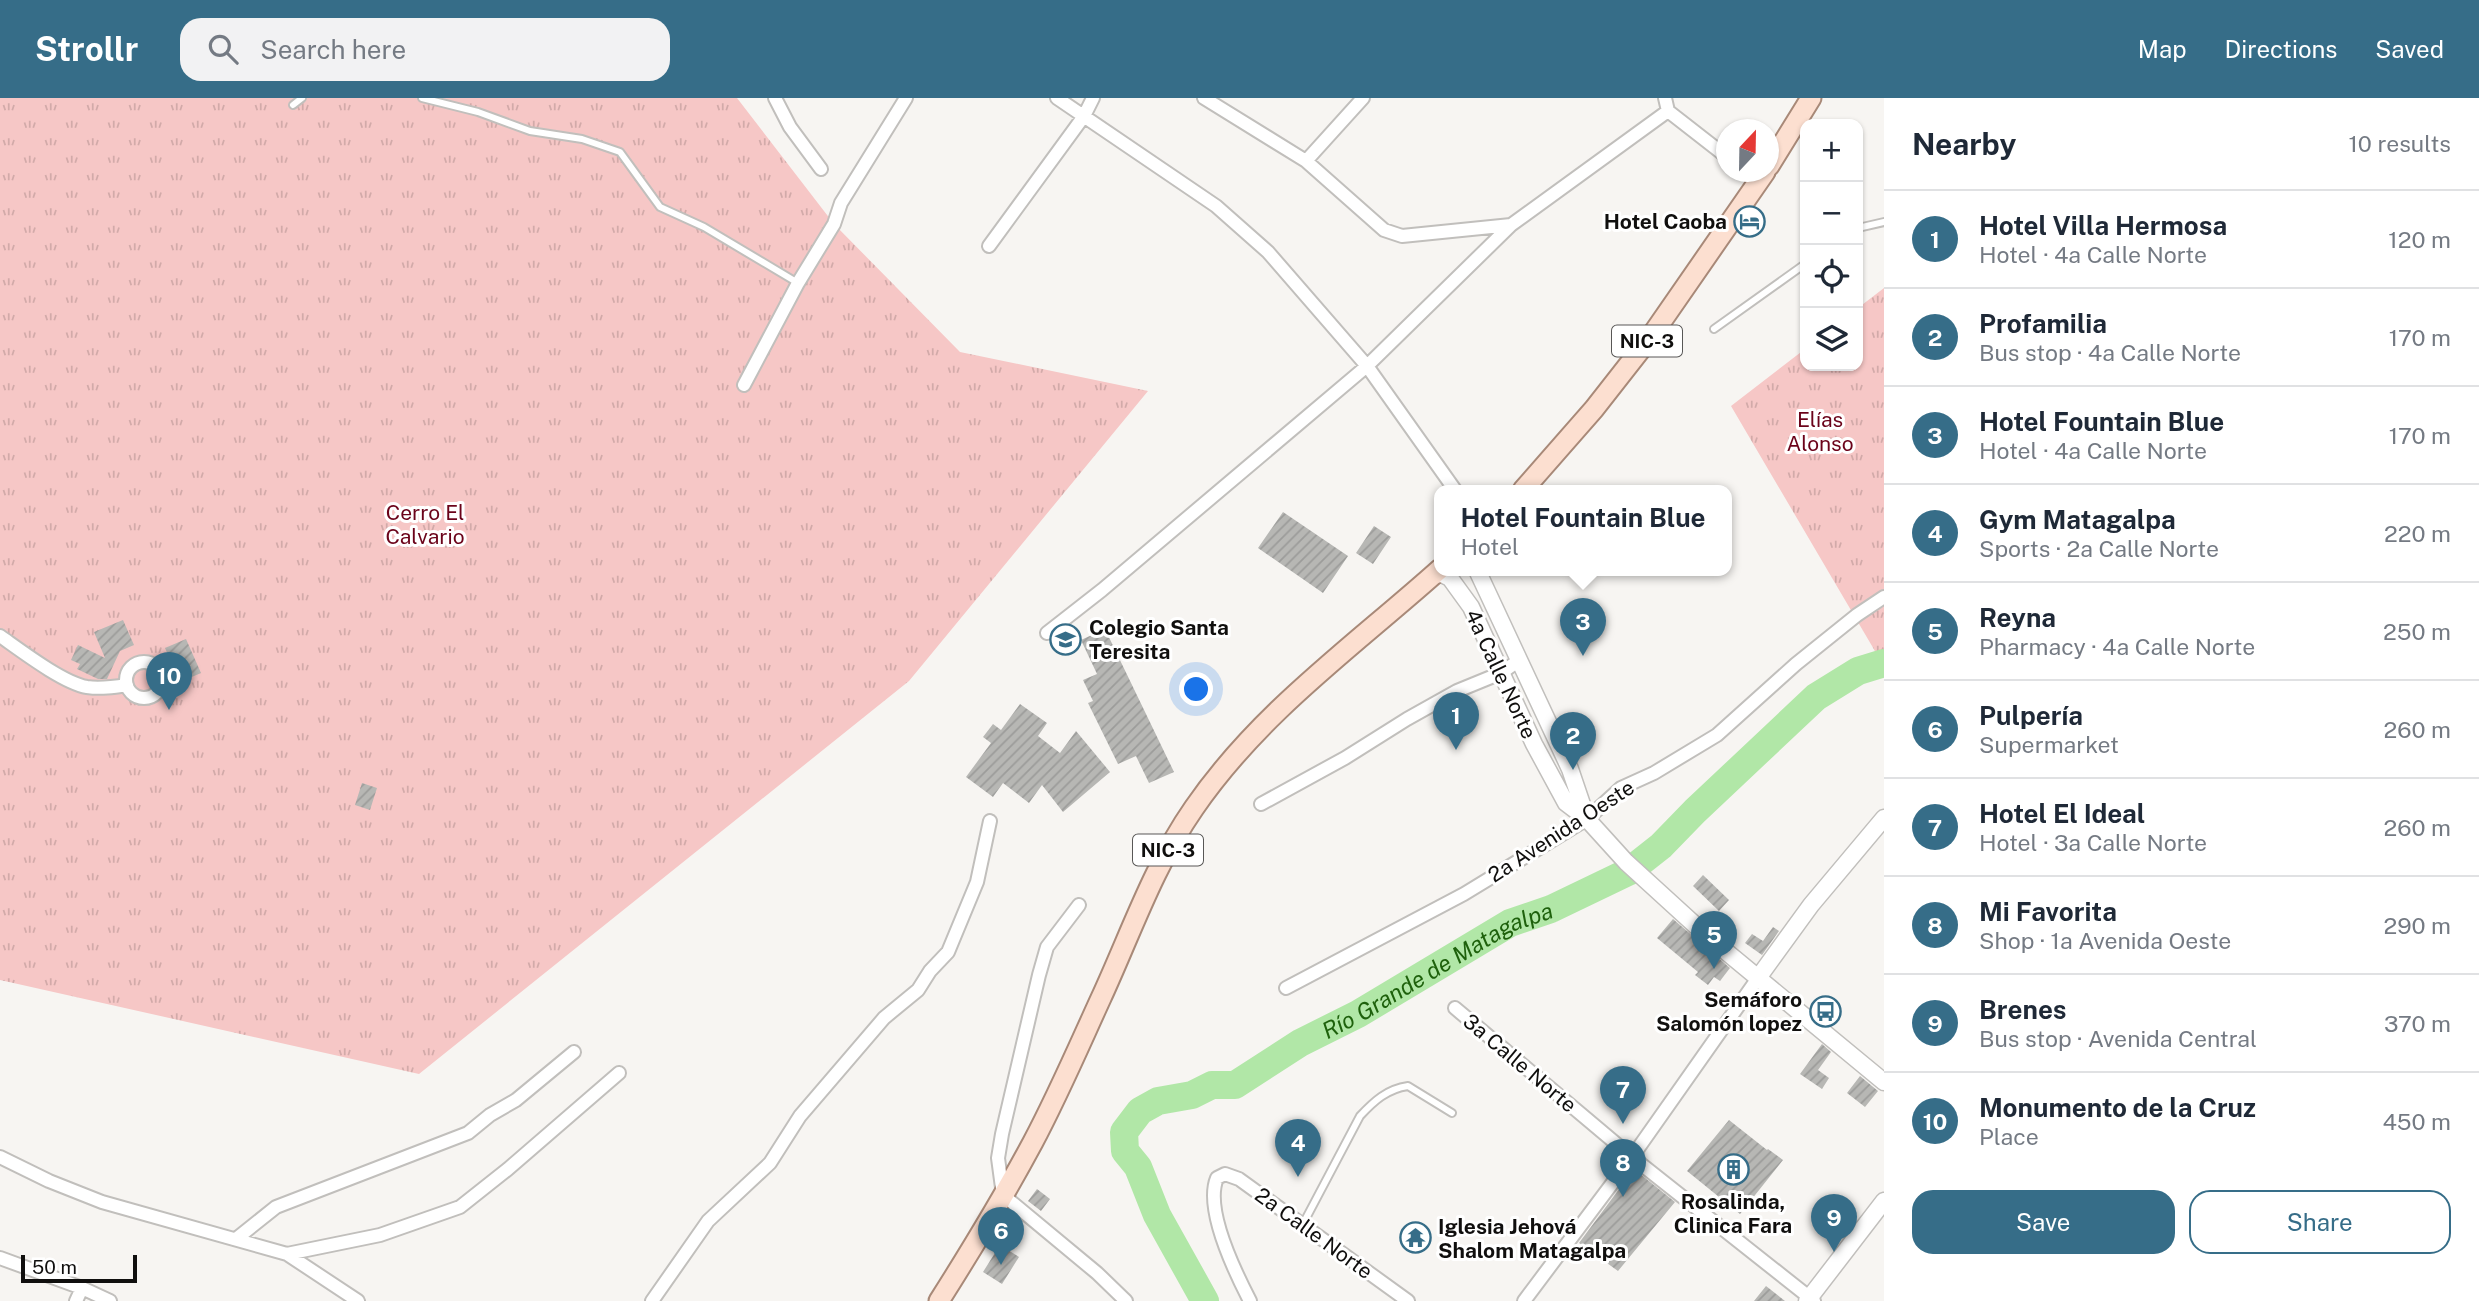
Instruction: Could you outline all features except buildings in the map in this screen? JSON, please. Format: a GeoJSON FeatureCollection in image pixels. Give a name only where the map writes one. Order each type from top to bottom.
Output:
{"type":"FeatureCollection","features":[{"type":"Feature","properties":{"kind":"main road","name":"NIC-3"},"geometry":{"type":"LineString","coordinates":[[1779,144],[1811,98]]}},
{"type":"Feature","properties":{"kind":"main road","name":"NIC-3"},"geometry":{"type":"LineString","coordinates":[[1526,485],[1594,410],[1652,335],[1753,182]]}},
{"type":"Feature","properties":{"kind":"main road","name":"NIC-3"},"geometry":{"type":"LineString","coordinates":[[939,1301],[1038,1131],[1097,1008],[1152,878],[1194,808],[1225,766],[1260,726],[1292,695],[1434,574]]}},
{"type":"Feature","properties":{"kind":"street"},"geometry":{"type":"LineString","coordinates":[[775,98],[790,127],[821,169]]}},
{"type":"Feature","properties":{"kind":"street"},"geometry":{"type":"LineString","coordinates":[[744,385],[798,283],[834,224],[841,203],[906,98]]}},
{"type":"Feature","properties":{"kind":"street"},"geometry":{"type":"LineString","coordinates":[[1057,98],[1216,206],[1268,252],[1367,366],[1451,485]]}},
{"type":"Feature","properties":{"kind":"street"},"geometry":{"type":"LineString","coordinates":[[989,246],[1084,116],[1093,98]]}},
{"type":"Feature","properties":{"kind":"street"},"geometry":{"type":"LineString","coordinates":[[1306,161],[1363,98]]}},
{"type":"Feature","properties":{"kind":"street"},"geometry":{"type":"LineString","coordinates":[[1212,100],[1306,161],[1384,230],[1402,236],[1511,225]]}},
{"type":"Feature","properties":{"kind":"street"},"geometry":{"type":"LineString","coordinates":[[1047,633],[1102,590],[1367,366],[1511,225],[1666,105],[1716,148]]}},
{"type":"Feature","properties":{"kind":"street","name":"4a Calle Norte"},"geometry":{"type":"LineString","coordinates":[[1445,576],[1457,584],[1471,607],[1566,803],[1592,823],[1656,891],[1884,1082]]}},
{"type":"Feature","properties":{"kind":"street","name":"4a Calle Norte"},"geometry":{"type":"LineString","coordinates":[[1480,576],[1570,769],[1592,823]]}},
{"type":"Feature","properties":{"kind":"street","name":"2a Avenida Oeste"},"geometry":{"type":"LineString","coordinates":[[1286,988],[1592,823],[1621,788],[1654,773],[1717,735],[1796,664],[1884,597]]}},
{"type":"Feature","properties":{"kind":"street"},"geometry":{"type":"LineString","coordinates":[[0,636],[34,661],[85,687],[127,685]]}},
{"type":"Feature","properties":{"kind":"street"},"geometry":{"type":"LineString","coordinates":[[1261,804],[1345,758],[1457,691],[1501,673],[1518,661]]}},
{"type":"Feature","properties":{"kind":"street"},"geometry":{"type":"LineString","coordinates":[[1524,1301],[1632,1157],[1811,905],[1884,818]]}},
{"type":"Feature","properties":{"kind":"street"},"geometry":{"type":"LineString","coordinates":[[652,1301],[708,1221],[770,1163],[800,1116],[884,1018],[918,990],[930,971],[948,952],[977,882],[990,821]]}},
{"type":"Feature","properties":{"kind":"street"},"geometry":{"type":"LineString","coordinates":[[1079,905],[1047,947],[1038,975],[998,1158],[1003,1195],[1097,1273],[1125,1301]]}},
{"type":"Feature","properties":{"kind":"street","name":"3a Calle Norte"},"geometry":{"type":"LineString","coordinates":[[1455,1009],[1632,1157],[1810,1300]]}},
{"type":"Feature","properties":{"kind":"street"},"geometry":{"type":"LineString","coordinates":[[236,1239],[276,1207],[468,1133],[490,1115],[516,1100],[575,1052]]}},
{"type":"Feature","properties":{"kind":"street"},"geometry":{"type":"LineString","coordinates":[[287,1254],[380,1235],[460,1207],[618,1073]]}},
{"type":"Feature","properties":{"kind":"street"},"geometry":{"type":"LineString","coordinates":[[0,1157],[49,1181],[102,1202],[287,1254],[358,1301]]}},
{"type":"Feature","properties":{"kind":"street","name":"2a Calle Norte"},"geometry":{"type":"LineString","coordinates":[[1250,1301],[1236,1275],[1213,1208],[1213,1188],[1217,1178],[1225,1174],[1239,1179],[1408,1301]]}},
{"type":"Feature","properties":{"kind":"street"},"geometry":{"type":"LineString","coordinates":[[1810,1300],[1884,1201]]}},
{"type":"Feature","properties":{"kind":"street"},"geometry":{"type":"LineString","coordinates":[[0,1258],[110,1301]]}},
{"type":"Feature","properties":{"kind":"street"},"geometry":{"type":"LineString","coordinates":[[76,1301],[82,1288]]}},
{"type":"Feature","properties":{"kind":"lane"},"geometry":{"type":"LineString","coordinates":[[293,105],[302,98]]}},
{"type":"Feature","properties":{"kind":"lane"},"geometry":{"type":"LineString","coordinates":[[422,98],[478,112],[530,131],[582,139],[620,152],[660,207],[704,227],[798,283]]}},
{"type":"Feature","properties":{"kind":"lane"},"geometry":{"type":"LineString","coordinates":[[1863,227],[1884,222]]}},
{"type":"Feature","properties":{"kind":"lane"},"geometry":{"type":"LineString","coordinates":[[1714,329],[1800,268]]}},
{"type":"Feature","properties":{"kind":"lane"},"geometry":{"type":"LineString","coordinates":[[1302,1226],[1360,1116],[1373,1102],[1394,1088],[1408,1086],[1452,1113]]}},
{"type":"Feature","properties":{"kind":"green space","name":"Cerro El Calvario"},"geometry":{"type":"Polygon","coordinates":[[[0,98],[737,98],[834,224],[960,352],[1148,391],[909,681],[419,1074],[0,980],[0,98]]]}},
{"type":"Feature","properties":{"kind":"green space","name":"Elías Alonso"},"geometry":{"type":"Polygon","coordinates":[[[1884,288],[1884,663],[1731,406],[1800,353],[1800,371],[1863,371],[1863,304],[1884,288]]]}},
{"type":"Feature","properties":{"kind":"waterway","name":"Río Grande de Matagalpa"},"geometry":{"type":"LineString","coordinates":[[1205,1301],[1157,1215],[1138,1167],[1125,1151],[1124,1132],[1140,1111],[1158,1101],[1192,1095],[1212,1085],[1235,1085],[1300,1043],[1358,1014],[1510,923],[1551,909],[1628,872],[1661,846],[1816,697],[1858,671],[1884,663]]}},
{"type":"Feature","properties":{"kind":"place","name":"Hotel Caoba"},"geometry":{"type":"Point","coordinates":[1750,221]}},
{"type":"Feature","properties":{"kind":"place","name":"Colegio Santa Teresita"},"geometry":{"type":"Point","coordinates":[1066,639]}},
{"type":"Feature","properties":{"kind":"place","name":"Hotel Fountain Blue"},"geometry":{"type":"Point","coordinates":[1583,656]}},
{"type":"Feature","properties":{"kind":"place","name":"Monumento de la Cruz"},"geometry":{"type":"Point","coordinates":[169,710]}},
{"type":"Feature","properties":{"kind":"place","name":"Hotel Villa Hermosa"},"geometry":{"type":"Point","coordinates":[1456,750]}},
{"type":"Feature","properties":{"kind":"place","name":"Profamilia"},"geometry":{"type":"Point","coordinates":[1573,770]}},
{"type":"Feature","properties":{"kind":"place","name":"Reyna"},"geometry":{"type":"Point","coordinates":[1714,969]}},
{"type":"Feature","properties":{"kind":"place","name":"Semáforo Salomón lopez"},"geometry":{"type":"Point","coordinates":[1825,1011]}},
{"type":"Feature","properties":{"kind":"place","name":"Hotel El Ideal"},"geometry":{"type":"Point","coordinates":[1623,1124]}},
{"type":"Feature","properties":{"kind":"place","name":"Rosalinda, Clinica Fara"},"geometry":{"type":"Point","coordinates":[1733,1169]}},
{"type":"Feature","properties":{"kind":"place","name":"Gym Matagalpa"},"geometry":{"type":"Point","coordinates":[1298,1177]}},
{"type":"Feature","properties":{"kind":"place","name":"Mi Favorita"},"geometry":{"type":"Point","coordinates":[1623,1197]}},
{"type":"Feature","properties":{"kind":"place","name":"Iglesia Jehová Shalom Matagalpa"},"geometry":{"type":"Point","coordinates":[1415,1238]}},
{"type":"Feature","properties":{"kind":"place","name":"Brenes"},"geometry":{"type":"Point","coordinates":[1834,1252]}},
{"type":"Feature","properties":{"kind":"place","name":"Pulpería"},"geometry":{"type":"Point","coordinates":[1001,1265]}}]}
